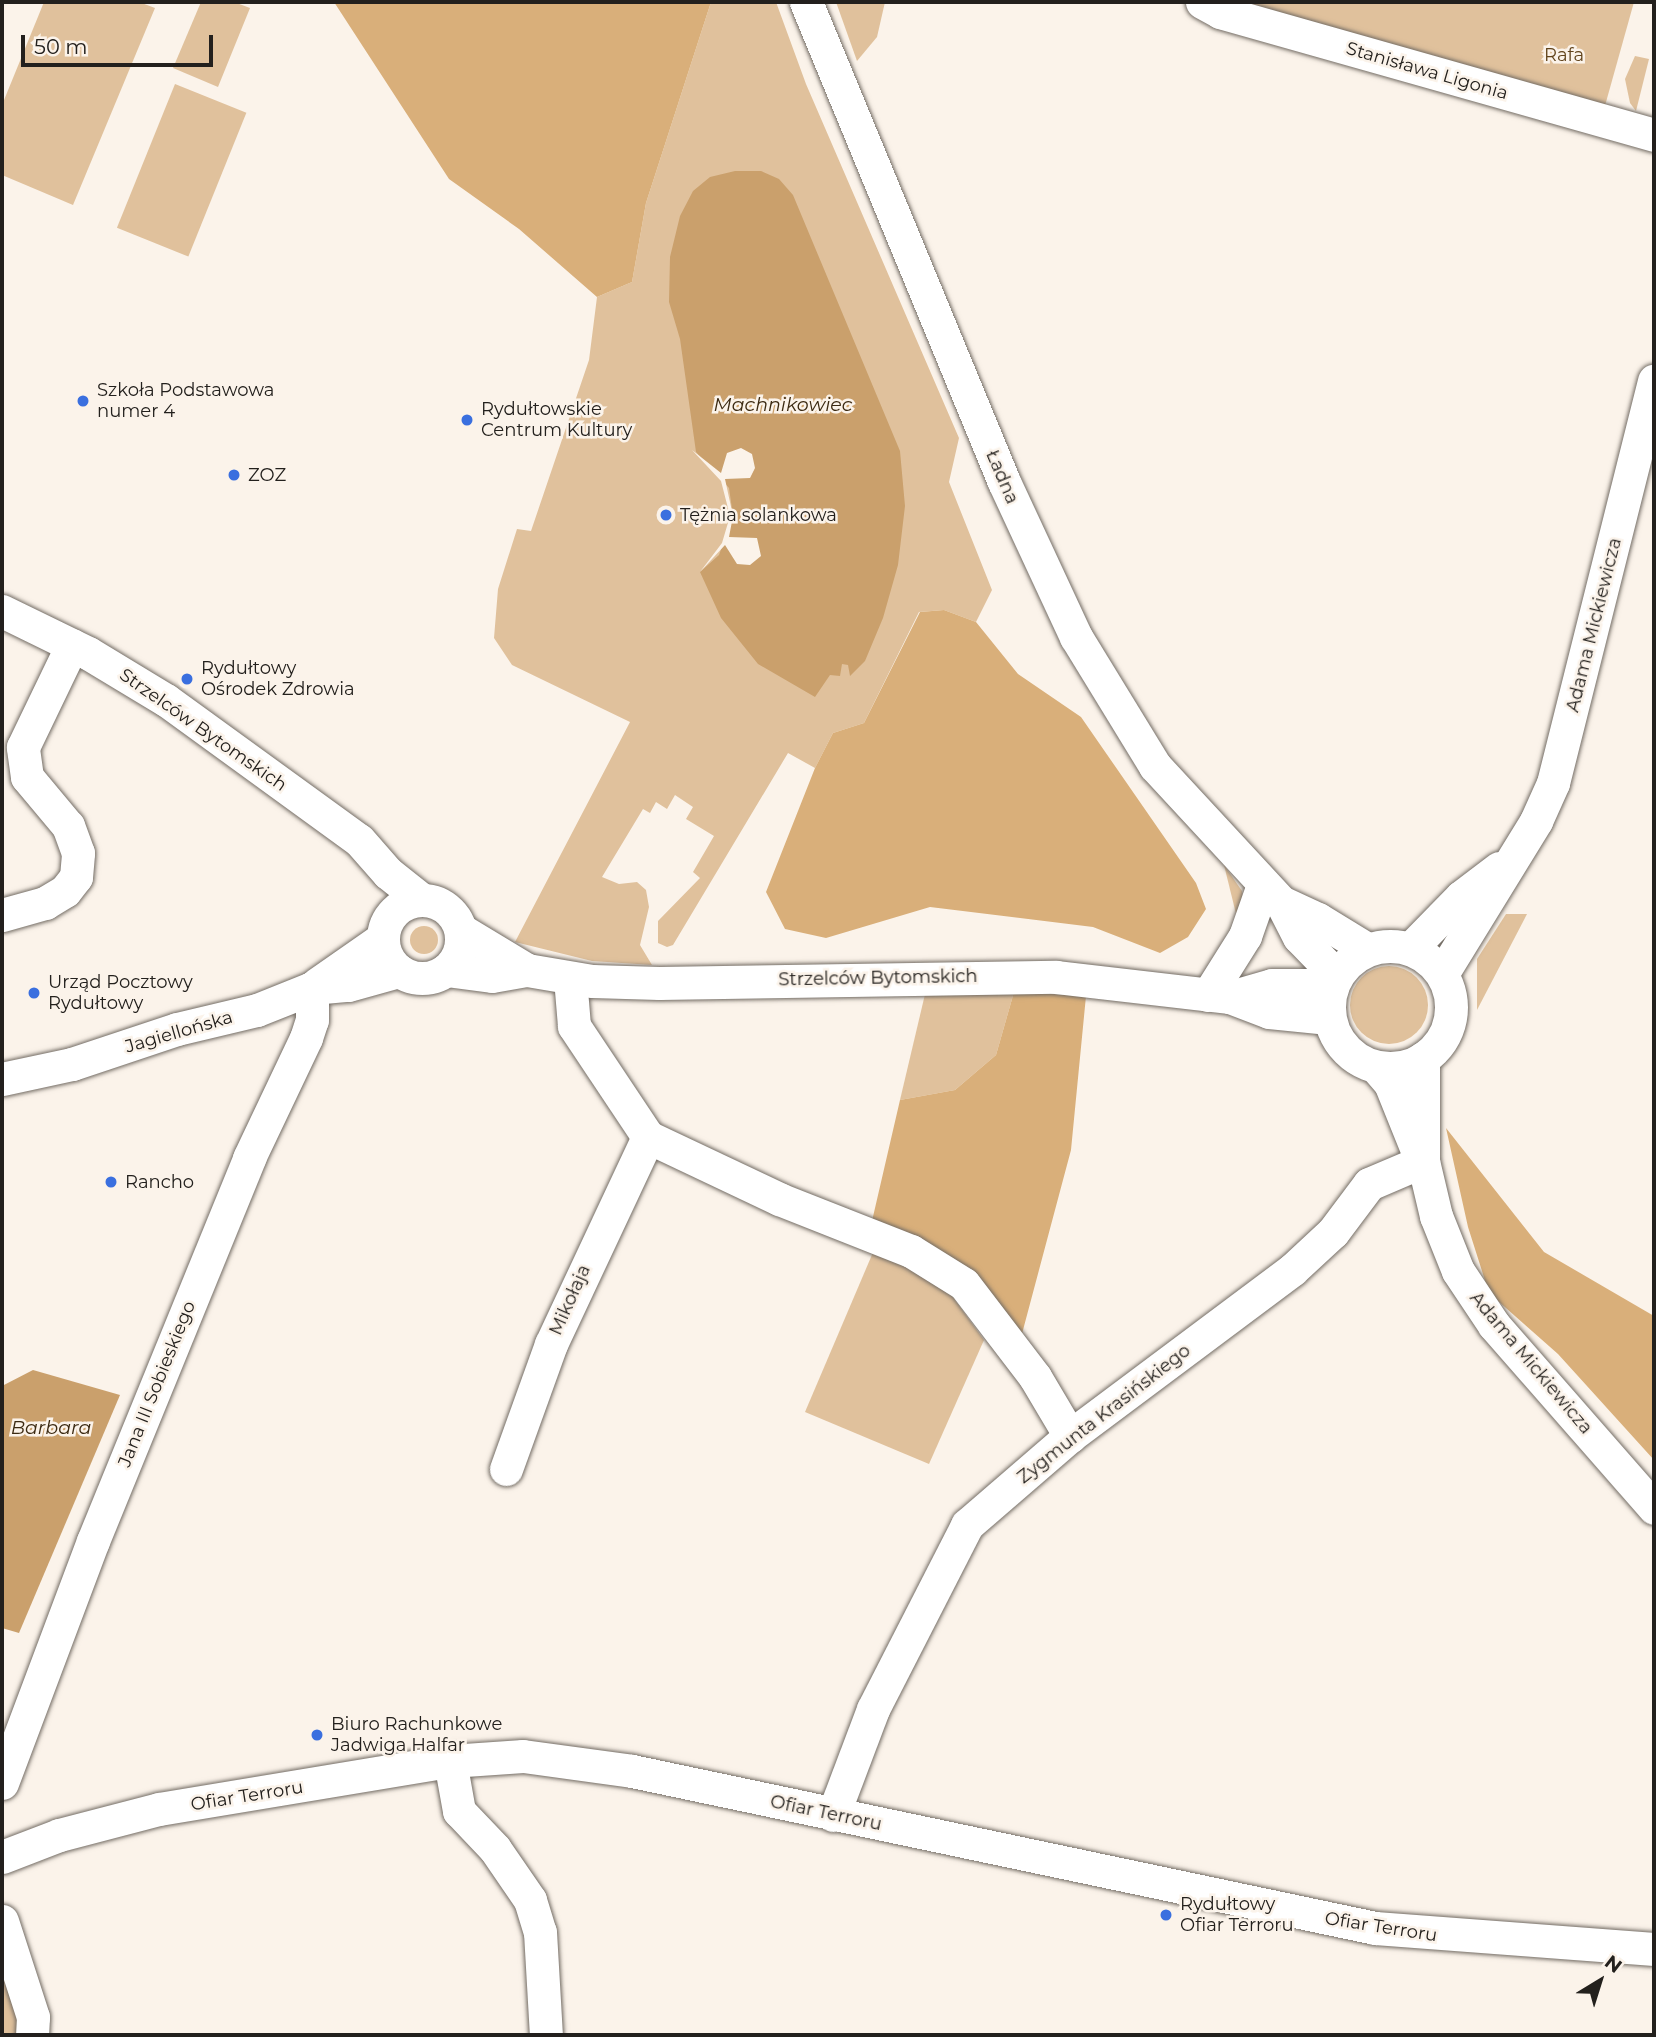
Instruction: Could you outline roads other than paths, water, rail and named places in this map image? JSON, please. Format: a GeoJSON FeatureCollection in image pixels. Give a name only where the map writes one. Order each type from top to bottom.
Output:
{"type":"FeatureCollection","features":[{"type":"Feature","properties":{"kind":"street","name":"Ładna"},"geometry":{"type":"LineString","coordinates":[[806,2],[1004,482],[1076,637],[1155,766],[1272,894],[1299,937],[1334,980]]}},
{"type":"Feature","properties":{"kind":"street","name":"Stanisława Ligonia"},"geometry":{"type":"LineString","coordinates":[[1202,2],[1220,12],[1654,135]]}},
{"type":"Feature","properties":{"kind":"street","name":"Adama Mickiewicza"},"geometry":{"type":"LineString","coordinates":[[1442,974],[1509,860],[1536,821],[1553,783],[1654,380]]}},
{"type":"Feature","properties":{"kind":"street","name":"Strzelców Bytomskich"},"geometry":{"type":"LineString","coordinates":[[2,611],[72,645],[166,700],[359,840],[388,873],[422,900]]}},
{"type":"Feature","properties":{"kind":"street"},"geometry":{"type":"LineString","coordinates":[[2,915],[45,903],[65,891],[76,877],[78,853],[68,826],[27,777],[23,747],[72,645]]}},
{"type":"Feature","properties":{"kind":"street","name":"Adama Mickiewicza"},"geometry":{"type":"LineString","coordinates":[[1410,949],[1461,897],[1509,860]]}},
{"type":"Feature","properties":{"kind":"street"},"geometry":{"type":"LineString","coordinates":[[388,873],[387,956],[399,971]]}},
{"type":"Feature","properties":{"kind":"street","name":"Ładna"},"geometry":{"type":"LineString","coordinates":[[1272,894],[1367,949]]}},
{"type":"Feature","properties":{"kind":"street"},"geometry":{"type":"LineString","coordinates":[[1219,996],[1245,936],[1272,894]]}},
{"type":"Feature","properties":{"kind":"street"},"geometry":{"type":"LineString","coordinates":[[312,988],[422,900],[451,912],[461,930],[527,970]]}},
{"type":"Feature","properties":{"kind":"street"},"geometry":{"type":"LineString","coordinates":[[312,988],[348,985],[399,971],[428,979],[446,970],[459,952],[461,930]]}},
{"type":"Feature","properties":{"kind":"street"},"geometry":{"type":"LineString","coordinates":[[1367,949],[1410,949],[1442,974],[1450,1016],[1442,1039],[1423,1058],[1409,1065],[1376,1067],[1349,1053],[1329,1017],[1334,980],[1367,949]]}},
{"type":"Feature","properties":{"kind":"street"},"geometry":{"type":"LineString","coordinates":[[446,970],[492,976],[527,970]]}},
{"type":"Feature","properties":{"kind":"street","name":"Strzelców Bytomskich"},"geometry":{"type":"LineString","coordinates":[[527,970],[570,978],[659,983],[1056,977],[1219,996],[1269,1012],[1329,1017]]}},
{"type":"Feature","properties":{"kind":"street"},"geometry":{"type":"LineString","coordinates":[[570,978],[575,1026],[648,1137],[779,1199],[911,1251],[964,1284],[1035,1377],[1070,1436]]}},
{"type":"Feature","properties":{"kind":"street","name":"Strzelców Bytomskich"},"geometry":{"type":"LineString","coordinates":[[1219,996],[1272,985],[1334,980]]}},
{"type":"Feature","properties":{"kind":"street","name":"Jagiellońska"},"geometry":{"type":"LineString","coordinates":[[2,1079],[72,1064],[177,1029],[257,1010],[312,988]]}},
{"type":"Feature","properties":{"kind":"street","name":"Jana III Sobieskiego"},"geometry":{"type":"LineString","coordinates":[[2,1783],[93,1541],[244,1171],[306,1038],[312,1020],[312,988]]}},
{"type":"Feature","properties":{"kind":"street","name":"Adama Mickiewicza"},"geometry":{"type":"LineString","coordinates":[[1423,1058],[1423,1161]]}},
{"type":"Feature","properties":{"kind":"street","name":"Adama Mickiewicza"},"geometry":{"type":"LineString","coordinates":[[1376,1067],[1390,1083],[1423,1161],[1446,1243],[1474,1299],[1654,1508]]}},
{"type":"Feature","properties":{"kind":"street","name":"Mikołaja"},"geometry":{"type":"LineString","coordinates":[[506,1469],[551,1344],[648,1137]]}},
{"type":"Feature","properties":{"kind":"street","name":"Zygmunta Krasińskiego"},"geometry":{"type":"LineString","coordinates":[[833,1815],[873,1709],[967,1525],[1070,1436],[1292,1270],[1333,1232],[1369,1184],[1423,1161]]}},
{"type":"Feature","properties":{"kind":"street","name":"Ofiar Terroru"},"geometry":{"type":"LineString","coordinates":[[2,1857],[59,1835],[159,1809],[450,1760],[523,1756],[573,1760],[1374,1928],[1654,1949]]}},
{"type":"Feature","properties":{"kind":"street"},"geometry":{"type":"LineString","coordinates":[[450,1760],[459,1811],[495,1849],[530,1900],[540,1932],[546,2035]]}},
{"type":"Feature","properties":{"kind":"street"},"geometry":{"type":"LineString","coordinates":[[2,1921],[33,2018],[32,2035]]}},
{"type":"Feature","properties":{"kind":"water","name":"Machnikowiec"},"geometry":{"type":"Polygon","coordinates":[[[735,171],[761,171],[779,179],[793,195],[900,451],[905,506],[898,565],[883,618],[865,661],[850,676],[848,665],[842,664],[840,676],[830,675],[815,697],[758,664],[721,618],[700,572],[719,555],[733,516],[729,488],[696,452],[680,339],[669,302],[670,257],[680,216],[693,191],[710,177],[735,171]]]}},
{"type":"Feature","properties":{"kind":"water","name":"Barbara"},"geometry":{"type":"Polygon","coordinates":[[[33,1370],[120,1395],[19,1633],[2,1628],[2,1386],[33,1370]]]}},
{"type":"Feature","properties":{"kind":"place","name":"Szkoła Podstawowa numer 4"},"geometry":{"type":"Point","coordinates":[83,401]}},
{"type":"Feature","properties":{"kind":"place","name":"Rydułtowskie Centrum Kultury"},"geometry":{"type":"Point","coordinates":[467,420]}},
{"type":"Feature","properties":{"kind":"place","name":"ZOZ"},"geometry":{"type":"Point","coordinates":[234,475]}},
{"type":"Feature","properties":{"kind":"place","name":"Tężnia solankowa"},"geometry":{"type":"Point","coordinates":[666,515]}},
{"type":"Feature","properties":{"kind":"place","name":"Rydułtowy Ośrodek Zdrowia"},"geometry":{"type":"Point","coordinates":[187,679]}},
{"type":"Feature","properties":{"kind":"place","name":"Urząd Pocztowy Rydułtowy"},"geometry":{"type":"Point","coordinates":[34,993]}},
{"type":"Feature","properties":{"kind":"place","name":"Rancho"},"geometry":{"type":"Point","coordinates":[111,1182]}},
{"type":"Feature","properties":{"kind":"place","name":"Biuro Rachunkowe Jadwiga Halfar"},"geometry":{"type":"Point","coordinates":[317,1735]}},
{"type":"Feature","properties":{"kind":"place","name":"Rydułtowy Ofiar Terroru"},"geometry":{"type":"Point","coordinates":[1166,1915]}},
{"type":"Feature","properties":{"kind":"park label","name":"Rafa"},"geometry":{"type":"Point","coordinates":[1564,55]}}]}
